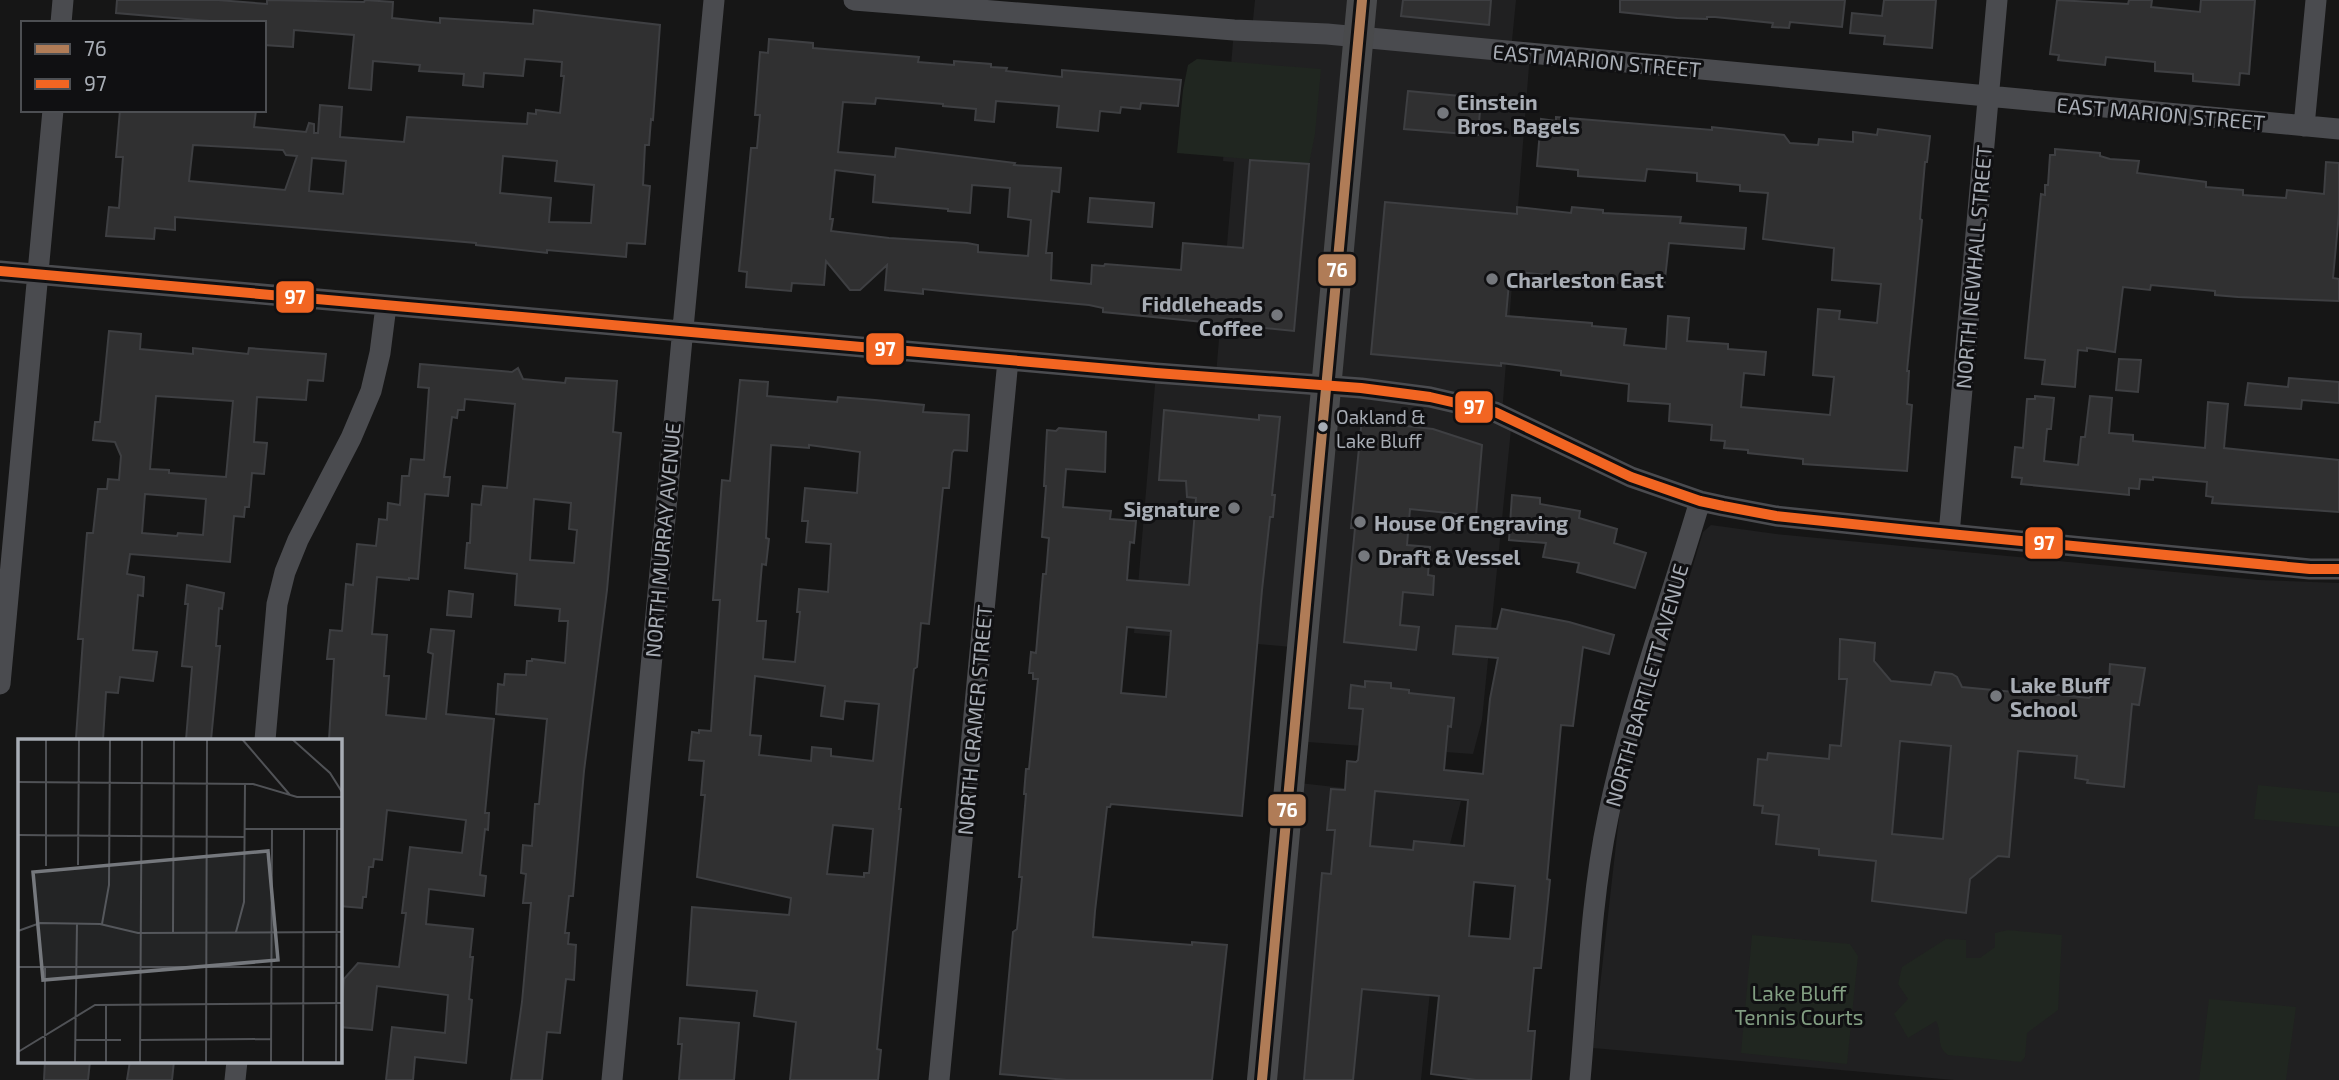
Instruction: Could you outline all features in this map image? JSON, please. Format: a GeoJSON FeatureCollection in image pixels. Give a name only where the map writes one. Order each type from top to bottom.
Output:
{"type":"FeatureCollection","features":[{"type":"Feature","properties":{"kind":"main road"},"geometry":{"type":"LineString","coordinates":[[1262,1080],[1362,0]]}},
{"type":"Feature","properties":{"kind":"street"},"geometry":{"type":"LineString","coordinates":[[61,21],[63,0]]}},
{"type":"Feature","properties":{"kind":"street","name":"NORTH MURRAY AVENUE"},"geometry":{"type":"LineString","coordinates":[[612,1080],[713,0]]}},
{"type":"Feature","properties":{"kind":"street","name":"EAST MARION STREET"},"geometry":{"type":"LineString","coordinates":[[854,0],[1234,30],[1359,37],[2339,129]]}},
{"type":"Feature","properties":{"kind":"street","name":"NORTH NEWHALL STREET"},"geometry":{"type":"LineString","coordinates":[[1949,534],[1997,0]]}},
{"type":"Feature","properties":{"kind":"street"},"geometry":{"type":"LineString","coordinates":[[2304,126],[2316,0]]}},
{"type":"Feature","properties":{"kind":"street"},"geometry":{"type":"LineString","coordinates":[[0,684],[53,112]]}},
{"type":"Feature","properties":{"kind":"street"},"geometry":{"type":"LineString","coordinates":[[0,271],[1008,360],[1328,385],[1430,397],[1495,412],[1631,477],[1699,501],[1776,516],[2310,569],[2339,569]]}},
{"type":"Feature","properties":{"kind":"street"},"geometry":{"type":"LineString","coordinates":[[265,739],[277,604],[285,572],[298,540],[351,438],[371,391],[380,353],[386,306]]}},
{"type":"Feature","properties":{"kind":"street","name":"NORTH CRAMER STREET"},"geometry":{"type":"LineString","coordinates":[[939,1080],[1008,360]]}},
{"type":"Feature","properties":{"kind":"street","name":"NORTH BARTLETT AVENUE"},"geometry":{"type":"LineString","coordinates":[[1580,1080],[1597,881],[1608,816],[1631,722],[1699,501]]}},
{"type":"Feature","properties":{"kind":"street"},"geometry":{"type":"LineString","coordinates":[[235,1080],[237,1062]]}},
{"type":"Feature","properties":{"kind":"shaded area"},"geometry":{"type":"Polygon","coordinates":[[[1255,0],[1516,0],[1511,51],[1530,53],[1502,414],[1512,419],[1482,720],[1473,754],[1294,741],[1303,648],[1134,633],[1156,373],[1216,375],[1234,162],[1223,161],[1234,30],[1252,30],[1255,0]]]}},
{"type":"Feature","properties":{"kind":"shaded area","name":"Lake Bluff School"},"geometry":{"type":"Polygon","coordinates":[[[1711,525],[1776,534],[2259,580],[2339,583],[2339,1080],[1954,1080],[1593,1048],[1620,809],[1703,532],[1711,525]]]}},
{"type":"Feature","properties":{"kind":"shaded area"},"geometry":{"type":"Polygon","coordinates":[[[1290,782],[1461,801],[1442,875],[1421,1080],[1262,1080],[1290,782]]]}},
{"type":"Feature","properties":{"kind":"green space"},"geometry":{"type":"Polygon","coordinates":[[[1197,59],[1321,69],[1315,134],[1309,164],[1177,153],[1188,65],[1197,59]]]}},
{"type":"Feature","properties":{"kind":"green space"},"geometry":{"type":"Polygon","coordinates":[[[2258,785],[2339,793],[2339,827],[2254,819],[2258,785]]]}},
{"type":"Feature","properties":{"kind":"green space"},"geometry":{"type":"Polygon","coordinates":[[[2008,930],[2062,935],[2058,1010],[2027,1033],[2025,1057],[2021,1062],[1948,1055],[1940,1043],[1936,1021],[1908,1038],[1894,1014],[1908,999],[1898,984],[1902,967],[1946,939],[1966,940],[1966,958],[1980,958],[1995,947],[1995,933],[2008,930]]]}},
{"type":"Feature","properties":{"kind":"green space","name":"Lake Bluff Tennis Courts"},"geometry":{"type":"Polygon","coordinates":[[[1752,935],[1850,944],[1858,956],[1847,1064],[1741,1053],[1752,935]]]}},
{"type":"Feature","properties":{"kind":"green space"},"geometry":{"type":"Polygon","coordinates":[[[2209,999],[2296,1007],[2286,1080],[2199,1080],[2209,999]]]}},
{"type":"Feature","properties":{"kind":"building"},"geometry":{"type":"Polygon","coordinates":[[[117,0],[218,0],[267,4],[267,0],[365,0],[393,2],[392,18],[440,23],[440,18],[533,24],[534,10],[660,25],[653,120],[651,119],[649,145],[645,145],[643,185],[650,186],[645,244],[627,243],[626,257],[547,250],[547,253],[476,243],[175,217],[175,230],[155,228],[154,239],[106,236],[109,207],[119,208],[123,157],[116,157],[120,112],[256,112],[254,127],[306,132],[309,123],[314,124],[314,133],[318,133],[320,105],[342,107],[340,137],[404,142],[407,117],[527,124],[528,113],[536,114],[536,110],[560,113],[564,76],[561,76],[562,62],[525,59],[523,76],[484,73],[483,87],[463,85],[464,74],[419,71],[420,65],[373,61],[371,90],[349,88],[354,35],[294,30],[293,47],[266,45],[266,21],[210,21],[116,13],[117,0]],[[193,145],[189,181],[285,190],[297,156],[286,155],[283,150],[193,145]],[[503,156],[500,193],[551,198],[549,222],[591,223],[594,185],[555,181],[557,161],[503,156]],[[312,158],[309,191],[343,194],[346,161],[312,158]]]}},
{"type":"Feature","properties":{"kind":"building"},"geometry":{"type":"Polygon","coordinates":[[[1403,0],[1491,0],[1489,25],[1401,16],[1403,0]]]}},
{"type":"Feature","properties":{"kind":"building"},"geometry":{"type":"Polygon","coordinates":[[[1620,0],[1845,0],[1842,27],[1790,22],[1789,28],[1772,27],[1773,23],[1715,17],[1677,18],[1620,12],[1620,0]]]}},
{"type":"Feature","properties":{"kind":"building"},"geometry":{"type":"Polygon","coordinates":[[[1884,0],[1936,0],[1932,48],[1884,44],[1885,36],[1850,33],[1852,13],[1882,16],[1884,0]]]}},
{"type":"Feature","properties":{"kind":"building"},"geometry":{"type":"Polygon","coordinates":[[[2057,0],[2128,4],[2129,0],[2152,0],[2151,7],[2200,12],[2201,0],[2255,0],[2249,74],[2240,73],[2239,85],[2193,81],[2193,74],[2155,71],[2155,62],[2106,57],[2105,65],[2058,60],[2059,55],[2050,54],[2057,0]]]}},
{"type":"Feature","properties":{"kind":"building"},"geometry":{"type":"Polygon","coordinates":[[[769,39],[813,43],[813,48],[919,57],[918,62],[991,64],[991,67],[1007,68],[1006,71],[1062,77],[1062,70],[1181,80],[1178,106],[1141,103],[1140,109],[1121,107],[1120,113],[1100,111],[1098,131],[1057,127],[1059,106],[996,101],[994,122],[975,120],[976,109],[943,104],[876,98],[875,104],[843,102],[838,152],[895,157],[896,148],[1015,163],[1014,165],[1061,168],[1059,192],[1052,191],[1046,253],[1052,253],[1051,280],[1091,284],[1092,265],[1181,270],[1183,243],[1243,248],[1250,160],[1309,164],[1294,331],[1103,312],[1103,308],[1089,305],[923,289],[923,294],[885,290],[887,265],[860,290],[850,290],[826,261],[824,285],[792,283],[791,291],[746,287],[747,272],[739,271],[751,148],[757,148],[760,115],[755,115],[760,52],[768,53],[769,39]],[[835,170],[831,231],[967,243],[978,245],[978,252],[1028,256],[1031,220],[1008,217],[1010,188],[972,185],[970,213],[948,211],[873,202],[875,175],[835,170]]]}},
{"type":"Feature","properties":{"kind":"building","name":"Einstein Bros. Bagels"},"geometry":{"type":"Polygon","coordinates":[[[1408,91],[1481,98],[1478,135],[1404,129],[1408,91]]]}},
{"type":"Feature","properties":{"kind":"building"},"geometry":{"type":"Polygon","coordinates":[[[1556,117],[1712,130],[1712,127],[1784,135],[1790,143],[1818,145],[1819,139],[1853,142],[1853,132],[1877,135],[1878,129],[1930,136],[1925,162],[1907,371],[1907,404],[1912,405],[1907,471],[1803,464],[1803,459],[1724,448],[1725,441],[1711,440],[1712,425],[1669,421],[1670,404],[1628,401],[1629,384],[1561,375],[1561,371],[1501,363],[1501,366],[1371,354],[1385,202],[1517,214],[1517,207],[1571,213],[1572,207],[1603,210],[1603,213],[1681,217],[1680,223],[1746,228],[1744,249],[1669,243],[1664,288],[1510,271],[1506,316],[1592,323],[1592,326],[1626,329],[1624,345],[1666,349],[1668,316],[1689,318],[1687,341],[1728,344],[1728,349],[1766,352],[1764,375],[1744,373],[1741,407],[1830,415],[1834,377],[1813,375],[1818,309],[1840,311],[1839,319],[1877,323],[1881,284],[1832,280],[1834,248],[1763,239],[1768,193],[1740,191],[1740,185],[1697,181],[1697,173],[1647,169],[1645,181],[1578,176],[1578,170],[1537,166],[1541,119],[1556,121],[1556,117]]]}},
{"type":"Feature","properties":{"kind":"building"},"geometry":{"type":"Polygon","coordinates":[[[2055,149],[2100,153],[2100,156],[2110,159],[2139,161],[2137,173],[2206,182],[2206,187],[2243,190],[2243,195],[2286,198],[2287,190],[2324,194],[2326,162],[2339,163],[2339,213],[2333,278],[2339,279],[2339,301],[2238,297],[2215,295],[2215,291],[2151,285],[2150,290],[2123,287],[2115,352],[2087,348],[2087,351],[2078,350],[2075,387],[2042,384],[2045,360],[2025,358],[2041,194],[2045,195],[2050,155],[2055,155],[2055,149]]]}},
{"type":"Feature","properties":{"kind":"building"},"geometry":{"type":"Polygon","coordinates":[[[1090,198],[1154,203],[1152,227],[1088,222],[1090,198]]]}},
{"type":"Feature","properties":{"kind":"building"},"geometry":{"type":"Polygon","coordinates":[[[109,331],[141,334],[140,349],[193,354],[193,348],[248,354],[249,348],[326,354],[323,381],[308,380],[306,400],[257,397],[254,442],[267,443],[264,474],[252,473],[249,507],[245,507],[244,517],[234,516],[230,562],[130,554],[127,574],[144,577],[143,596],[138,595],[133,650],[157,652],[153,681],[120,677],[118,693],[106,692],[103,739],[76,738],[83,639],[78,639],[87,533],[93,533],[98,489],[107,489],[108,479],[119,480],[121,456],[115,442],[93,440],[95,422],[100,422],[109,331]],[[156,396],[150,469],[226,477],[233,401],[156,396]],[[145,494],[142,533],[203,535],[206,499],[145,494]]]}},
{"type":"Feature","properties":{"kind":"building"},"geometry":{"type":"Polygon","coordinates":[[[2119,359],[2141,360],[2138,392],[2116,390],[2119,359]]]}},
{"type":"Feature","properties":{"kind":"building"},"geometry":{"type":"Polygon","coordinates":[[[420,364],[512,372],[518,368],[523,379],[565,383],[566,378],[617,381],[613,432],[621,433],[607,590],[584,771],[573,896],[569,896],[565,933],[569,933],[568,944],[576,945],[574,980],[566,979],[560,1033],[547,1032],[542,1080],[511,1080],[522,1002],[531,903],[523,903],[526,874],[521,873],[523,845],[532,846],[547,719],[496,714],[498,684],[504,685],[505,674],[526,675],[527,661],[532,659],[565,663],[568,621],[559,621],[560,609],[515,605],[517,574],[465,568],[467,543],[470,543],[472,504],[481,505],[483,486],[507,488],[515,404],[465,399],[464,410],[458,410],[457,418],[452,417],[444,477],[450,477],[448,496],[425,494],[418,579],[377,577],[372,634],[387,635],[384,676],[389,676],[386,715],[426,719],[433,654],[428,652],[431,629],[454,631],[446,714],[494,719],[485,813],[489,813],[488,830],[485,829],[480,875],[486,876],[484,896],[429,889],[426,924],[473,929],[469,999],[472,1000],[466,1063],[415,1057],[413,1080],[386,1080],[392,1027],[445,1033],[448,995],[377,986],[372,1030],[341,1027],[344,979],[358,963],[399,967],[410,847],[462,853],[466,820],[387,810],[382,860],[374,859],[373,867],[369,867],[362,908],[341,906],[341,739],[329,739],[334,659],[327,659],[330,630],[342,631],[346,584],[353,585],[357,544],[376,546],[379,519],[387,520],[388,503],[400,505],[402,476],[409,476],[411,459],[424,460],[429,388],[418,387],[420,364]],[[534,499],[530,560],[574,563],[577,530],[569,529],[571,503],[534,499]]]}},
{"type":"Feature","properties":{"kind":"building"},"geometry":{"type":"Polygon","coordinates":[[[2289,378],[2339,382],[2339,403],[2302,400],[2301,409],[2245,405],[2248,383],[2288,387],[2289,378]]]}},
{"type":"Feature","properties":{"kind":"building"},"geometry":{"type":"Polygon","coordinates":[[[740,380],[768,382],[767,396],[837,402],[838,397],[875,400],[924,405],[923,412],[969,415],[967,451],[954,450],[952,453],[949,488],[943,488],[929,624],[921,623],[917,667],[914,669],[877,1049],[881,1050],[878,1080],[790,1080],[796,1022],[754,1016],[757,991],[687,985],[692,907],[789,915],[791,898],[697,877],[705,795],[701,795],[704,761],[689,760],[692,732],[711,731],[720,600],[713,600],[722,480],[730,481],[740,380]],[[771,445],[766,538],[769,539],[766,565],[762,564],[757,621],[766,621],[763,659],[795,662],[800,612],[797,612],[799,589],[828,592],[831,544],[806,542],[808,521],[802,521],[805,488],[857,493],[860,452],[809,445],[809,448],[771,445]],[[755,676],[750,735],[761,736],[759,755],[811,761],[812,747],[831,749],[831,756],[873,761],[879,704],[845,701],[843,719],[821,716],[825,686],[755,676]],[[833,825],[827,874],[864,877],[864,873],[869,873],[873,829],[833,825]]]}},
{"type":"Feature","properties":{"kind":"building"},"geometry":{"type":"Polygon","coordinates":[[[2035,396],[2054,398],[2044,461],[2078,465],[2090,396],[2112,398],[2109,433],[2133,435],[2133,441],[2205,448],[2208,402],[2228,404],[2224,448],[2339,460],[2339,512],[2212,503],[2213,497],[2206,496],[2207,482],[2153,477],[2153,480],[2140,479],[2139,489],[2129,488],[2129,495],[2021,484],[2022,478],[2012,477],[2015,447],[2023,448],[2027,399],[2035,399],[2035,396]]]}},
{"type":"Feature","properties":{"kind":"building"},"geometry":{"type":"Polygon","coordinates":[[[1164,410],[1259,420],[1259,415],[1280,417],[1272,495],[1275,495],[1273,517],[1270,517],[1262,590],[1242,816],[1111,804],[1107,807],[1095,911],[1093,937],[1227,945],[1212,1080],[1067,1080],[1000,1074],[1013,932],[1017,929],[1022,877],[1019,877],[1026,769],[1029,769],[1038,679],[1033,679],[1033,673],[1029,673],[1031,652],[1036,653],[1049,538],[1042,537],[1047,430],[1056,431],[1059,428],[1106,432],[1105,472],[1066,469],[1063,507],[1111,511],[1110,519],[1136,521],[1134,543],[1130,542],[1127,580],[1189,585],[1196,498],[1187,497],[1186,481],[1159,480],[1164,410]],[[1127,627],[1121,693],[1166,697],[1171,631],[1127,627]]]}},
{"type":"Feature","properties":{"kind":"building"},"geometry":{"type":"Polygon","coordinates":[[[1362,418],[1380,420],[1380,423],[1433,429],[1482,445],[1476,516],[1410,509],[1407,545],[1430,547],[1428,575],[1434,576],[1433,595],[1403,592],[1400,625],[1419,627],[1416,650],[1344,642],[1355,528],[1351,528],[1362,418]]]}},
{"type":"Feature","properties":{"kind":"building"},"geometry":{"type":"Polygon","coordinates":[[[1512,495],[1540,498],[1540,504],[1580,511],[1579,518],[1617,529],[1614,543],[1646,553],[1635,588],[1577,572],[1579,563],[1543,557],[1546,543],[1509,540],[1512,495]]]}},
{"type":"Feature","properties":{"kind":"building"},"geometry":{"type":"Polygon","coordinates":[[[187,585],[224,593],[222,609],[219,608],[216,646],[220,646],[211,739],[186,739],[192,667],[182,666],[188,604],[185,604],[187,585]]]}},
{"type":"Feature","properties":{"kind":"building"},"geometry":{"type":"Polygon","coordinates":[[[449,591],[473,594],[471,617],[447,615],[449,591]]]}},
{"type":"Feature","properties":{"kind":"building"},"geometry":{"type":"Polygon","coordinates":[[[1502,609],[1569,622],[1614,635],[1609,654],[1583,647],[1573,726],[1561,725],[1541,968],[1534,968],[1528,1031],[1535,1031],[1531,1080],[1476,1080],[1431,1074],[1439,996],[1362,989],[1353,1080],[1304,1080],[1322,873],[1331,874],[1335,830],[1327,830],[1331,789],[1345,790],[1347,761],[1358,760],[1363,709],[1349,708],[1351,685],[1365,687],[1365,681],[1391,683],[1391,688],[1409,690],[1409,693],[1454,698],[1444,770],[1483,774],[1490,699],[1498,658],[1453,654],[1456,626],[1497,629],[1502,609]],[[1375,791],[1370,846],[1413,850],[1414,841],[1464,846],[1468,800],[1375,791]],[[1474,882],[1469,936],[1510,939],[1515,886],[1474,882]]]}},
{"type":"Feature","properties":{"kind":"building"},"geometry":{"type":"Polygon","coordinates":[[[1840,639],[1875,643],[1874,661],[1891,681],[1931,685],[1935,672],[1952,674],[1957,677],[1962,687],[2014,692],[2027,681],[2040,682],[2046,685],[2050,694],[2089,698],[2109,682],[2110,664],[2145,668],[2139,705],[2132,704],[2124,787],[2087,783],[2088,780],[2075,778],[2077,756],[2018,751],[2009,857],[1998,856],[1970,879],[1966,913],[1872,901],[1876,861],[1819,855],[1819,849],[1776,844],[1779,815],[1762,813],[1763,806],[1754,805],[1758,759],[1767,760],[1768,753],[1829,759],[1830,745],[1841,746],[1847,679],[1839,679],[1840,639]],[[1900,741],[1892,834],[1943,839],[1951,746],[1900,741]]]}},
{"type":"Feature","properties":{"kind":"building"},"geometry":{"type":"Polygon","coordinates":[[[680,1018],[739,1023],[734,1080],[679,1080],[682,1044],[678,1044],[680,1018]]]}},
{"type":"Feature","properties":{"kind":"building"},"geometry":{"type":"Polygon","coordinates":[[[45,1062],[90,1062],[88,1080],[44,1080],[45,1062]]]}},
{"type":"Feature","properties":{"kind":"building"},"geometry":{"type":"Polygon","coordinates":[[[130,1062],[174,1062],[172,1080],[127,1080],[130,1062]]]}},
{"type":"Feature","properties":{"kind":"transit line","name":"76"},"geometry":{"type":"LineString","coordinates":[[1262,1080],[1362,0]]}},
{"type":"Feature","properties":{"kind":"transit line","name":"97"},"geometry":{"type":"LineString","coordinates":[[0,271],[1156,373],[1361,388],[1430,397],[1495,412],[1631,477],[1700,501],[1776,516],[2310,569],[2339,569]]}},
{"type":"Feature","properties":{"kind":"place","name":"Einstein Bros. Bagels"},"geometry":{"type":"Point","coordinates":[1443,113]}},
{"type":"Feature","properties":{"kind":"place","name":"Charleston East"},"geometry":{"type":"Point","coordinates":[1492,279]}},
{"type":"Feature","properties":{"kind":"place","name":"Fiddleheads Coffee"},"geometry":{"type":"Point","coordinates":[1277,315]}},
{"type":"Feature","properties":{"kind":"place","name":"Oakland & Lake Bluff"},"geometry":{"type":"Point","coordinates":[1323,427]}},
{"type":"Feature","properties":{"kind":"place","name":"Signature"},"geometry":{"type":"Point","coordinates":[1234,508]}},
{"type":"Feature","properties":{"kind":"place","name":"House Of Engraving"},"geometry":{"type":"Point","coordinates":[1360,522]}},
{"type":"Feature","properties":{"kind":"place","name":"Draft & Vessel"},"geometry":{"type":"Point","coordinates":[1364,556]}},
{"type":"Feature","properties":{"kind":"place","name":"Lake Bluff School"},"geometry":{"type":"Point","coordinates":[1996,696]}}]}
